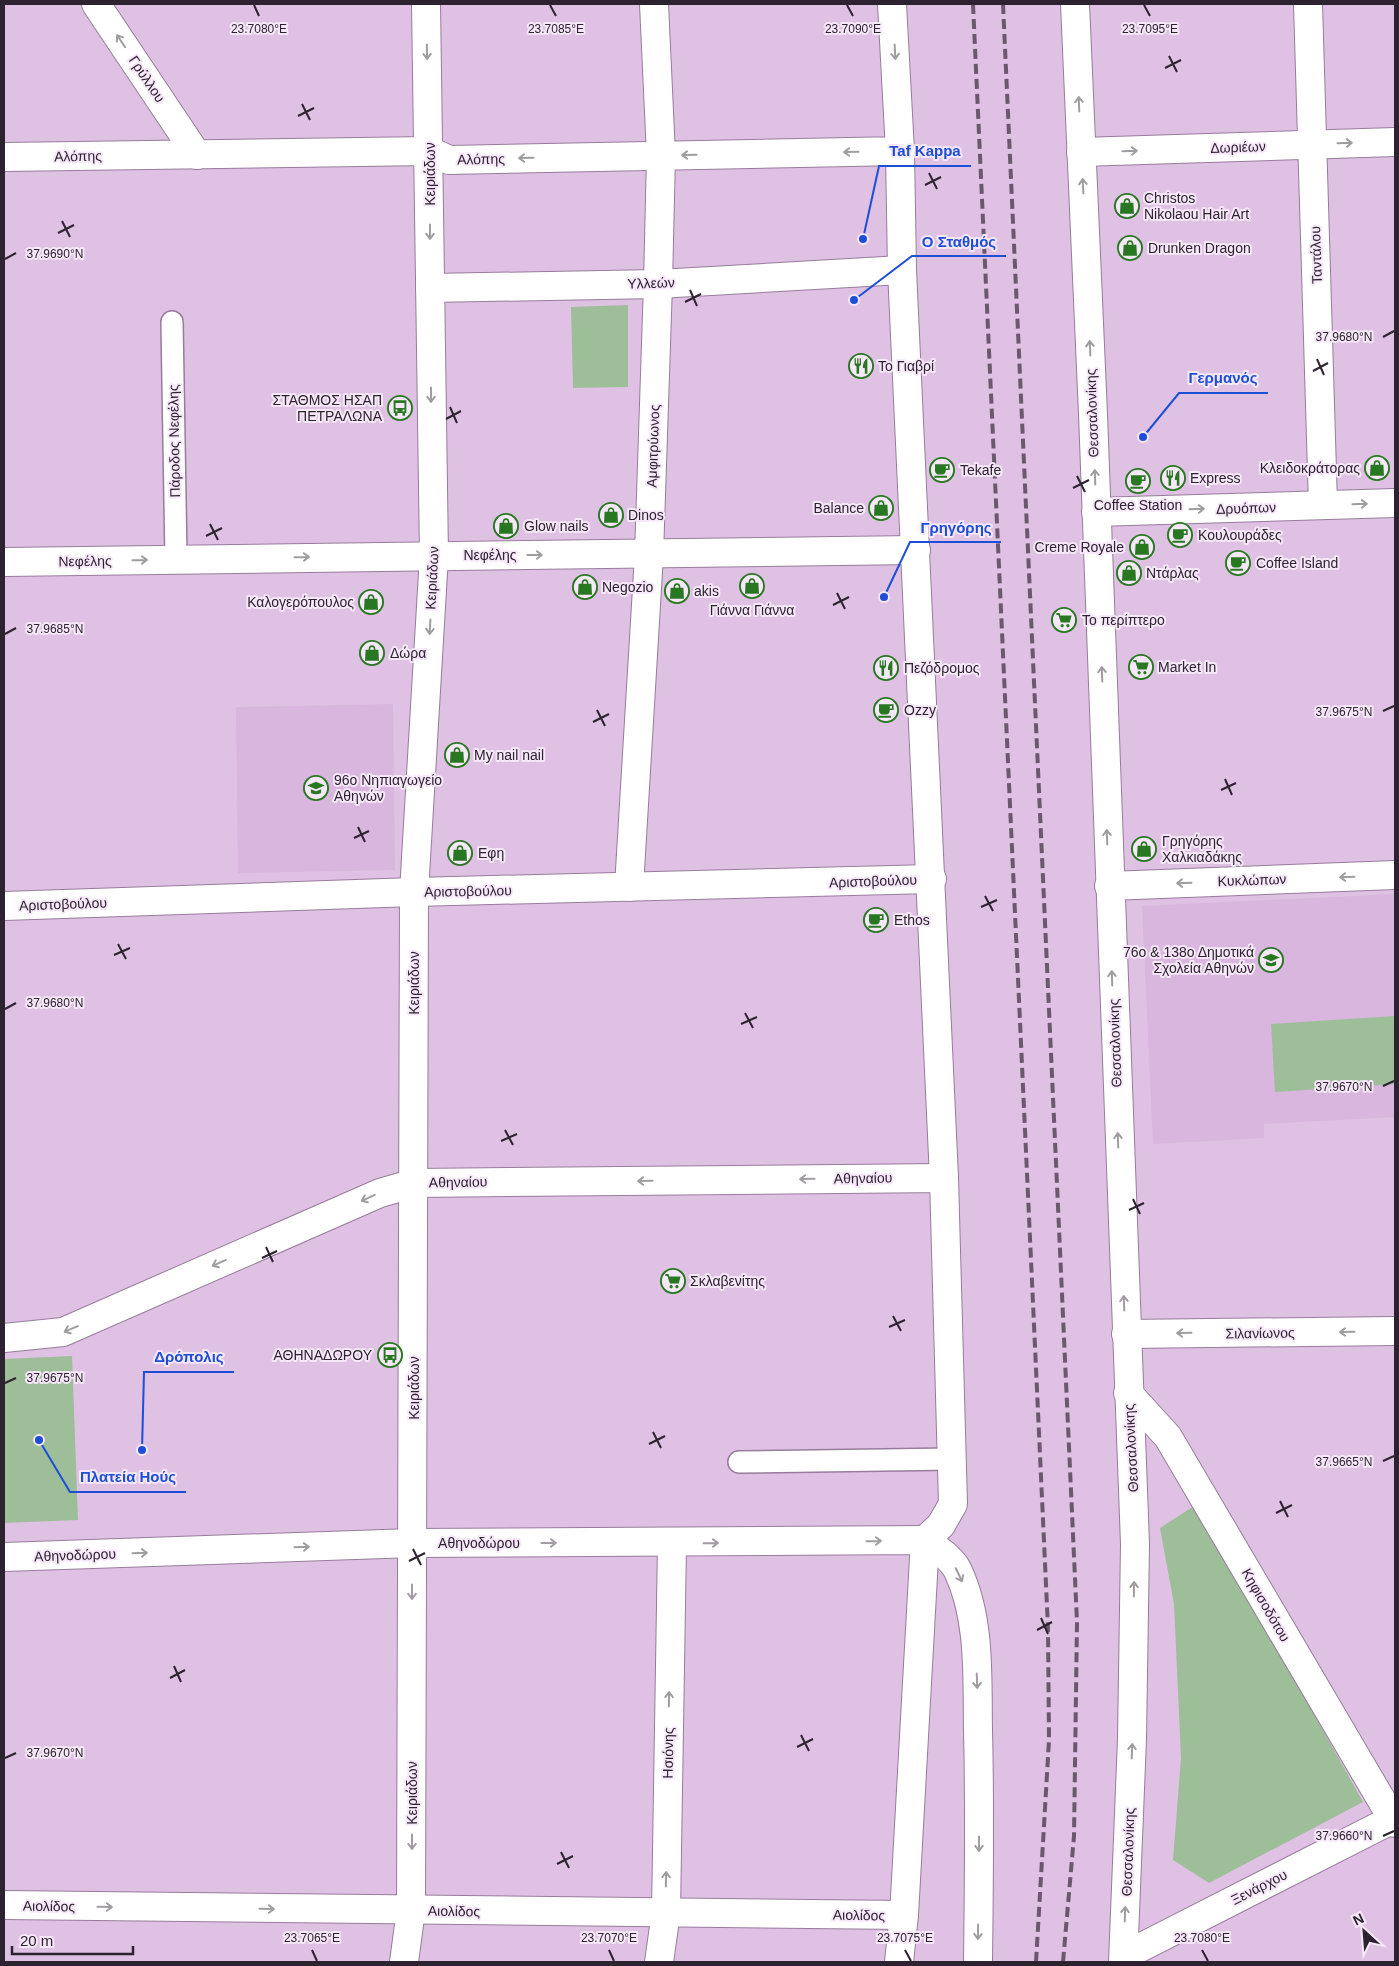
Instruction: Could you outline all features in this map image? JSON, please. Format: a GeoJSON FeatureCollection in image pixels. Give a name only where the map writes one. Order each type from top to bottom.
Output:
{"type":"FeatureCollection","features":[{"type":"Feature","properties":{"kind":"street","name":"Γρύλλου"},"geometry":{"type":"LineString","coordinates":[[96,4],[197,155]]}},
{"type":"Feature","properties":{"kind":"street","name":"Κειριάδων"},"geometry":{"type":"LineString","coordinates":[[404,1962],[411,1910],[414,892],[434,556],[430,150],[426,4]]}},
{"type":"Feature","properties":{"kind":"street","name":"Αμφιτρύωνος"},"geometry":{"type":"LineString","coordinates":[[629,887],[649,555],[658,284],[661,155],[654,4]]}},
{"type":"Feature","properties":{"kind":"street"},"geometry":{"type":"LineString","coordinates":[[892,4],[900,151],[902,270],[932,879],[944,1178],[953,1504],[941,1525],[925,1540],[904,1915],[899,1962]]}},
{"type":"Feature","properties":{"kind":"street","name":"Θεσσαλονίκης"},"geometry":{"type":"LineString","coordinates":[[1075,4],[1135,1544],[1132,1738],[1123,1959]]}},
{"type":"Feature","properties":{"kind":"street","name":"Ταντάλου"},"geometry":{"type":"LineString","coordinates":[[1308,4],[1323,505]]}},
{"type":"Feature","properties":{"kind":"street","name":"Δωριέων"},"geometry":{"type":"LineString","coordinates":[[1081,152],[1395,142]]}},
{"type":"Feature","properties":{"kind":"street","name":"Αλόπης"},"geometry":{"type":"LineString","coordinates":[[4,157],[430,150],[449,160],[900,151]]}},
{"type":"Feature","properties":{"kind":"street","name":"Υλλεών"},"geometry":{"type":"LineString","coordinates":[[430,288],[658,284],[902,270]]}},
{"type":"Feature","properties":{"kind":"street","name":"Δρυόπων"},"geometry":{"type":"LineString","coordinates":[[1096,512],[1395,503]]}},
{"type":"Feature","properties":{"kind":"street","name":"Νεφέλης"},"geometry":{"type":"LineString","coordinates":[[4,562],[916,550]]}},
{"type":"Feature","properties":{"kind":"street","name":"Κυκλώπων"},"geometry":{"type":"LineString","coordinates":[[1109,886],[1395,875]]}},
{"type":"Feature","properties":{"kind":"street","name":"Αριστοβούλου"},"geometry":{"type":"LineString","coordinates":[[4,906],[414,892],[932,879]]}},
{"type":"Feature","properties":{"kind":"street","name":"Αθηναίου"},"geometry":{"type":"LineString","coordinates":[[4,1338],[63,1332],[380,1193],[414,1183],[944,1178]]}},
{"type":"Feature","properties":{"kind":"street","name":"Σιλανίωνος"},"geometry":{"type":"LineString","coordinates":[[1126,1334],[1395,1331]]}},
{"type":"Feature","properties":{"kind":"street","name":"Κηφισοδότου"},"geometry":{"type":"LineString","coordinates":[[1128,1393],[1168,1437],[1394,1820]]}},
{"type":"Feature","properties":{"kind":"street"},"geometry":{"type":"LineString","coordinates":[[925,1540],[944,1554],[957,1569],[968,1596],[974,1633],[979,1798],[978,1962]]}},
{"type":"Feature","properties":{"kind":"street","name":"Αθηνοδώρου"},"geometry":{"type":"LineString","coordinates":[[4,1557],[413,1543],[672,1543],[925,1540]]}},
{"type":"Feature","properties":{"kind":"street","name":"Ησιόνης"},"geometry":{"type":"LineString","coordinates":[[659,1962],[666,1913],[672,1543]]}},
{"type":"Feature","properties":{"kind":"street","name":"Ξενάρχου"},"geometry":{"type":"LineString","coordinates":[[1123,1959],[1394,1820]]}},
{"type":"Feature","properties":{"kind":"street","name":"Αιολίδος"},"geometry":{"type":"LineString","coordinates":[[4,1906],[904,1915]]}},
{"type":"Feature","properties":{"kind":"lane","name":"Πάροδος Νεφέλης"},"geometry":{"type":"LineString","coordinates":[[172,322],[176,559]]}},
{"type":"Feature","properties":{"kind":"lane"},"geometry":{"type":"LineString","coordinates":[[739,1462],[952,1459]]}},
{"type":"Feature","properties":{"kind":"shaded area","name":"96ο Νηπιαγωγείο Αθηνών"},"geometry":{"type":"Polygon","coordinates":[[[393,704],[395,870],[238,873],[236,707],[393,704]]]}},
{"type":"Feature","properties":{"kind":"shaded area"},"geometry":{"type":"Polygon","coordinates":[[[1395,894],[1395,1117],[1264,1124],[1264,1138],[1153,1144],[1142,906],[1395,894]]]}},
{"type":"Feature","properties":{"kind":"green space"},"geometry":{"type":"Polygon","coordinates":[[[628,305],[628,387],[573,388],[571,307],[628,305]]]}},
{"type":"Feature","properties":{"kind":"green space"},"geometry":{"type":"Polygon","coordinates":[[[1395,1016],[1395,1084],[1275,1092],[1271,1024],[1395,1016]]]}},
{"type":"Feature","properties":{"kind":"green space"},"geometry":{"type":"Polygon","coordinates":[[[72,1356],[78,1520],[4,1523],[4,1359],[72,1356]]]}},
{"type":"Feature","properties":{"kind":"green space"},"geometry":{"type":"Polygon","coordinates":[[[1197,1504],[1363,1802],[1209,1883],[1173,1860],[1181,1758],[1174,1604],[1160,1528],[1197,1504]]]}},
{"type":"Feature","properties":{"kind":"railway"},"geometry":{"type":"LineString","coordinates":[[973,4],[1048,1628],[1049,1740],[1036,1962]]}},
{"type":"Feature","properties":{"kind":"railway"},"geometry":{"type":"LineString","coordinates":[[1003,4],[1077,1622],[1074,1836],[1063,1962]]}},
{"type":"Feature","properties":{"kind":"place","name":"Christos Nikolaou Hair Art"},"geometry":{"type":"Point","coordinates":[1127,206]}},
{"type":"Feature","properties":{"kind":"place","name":"Taf Kappa"},"geometry":{"type":"Point","coordinates":[863,239]}},
{"type":"Feature","properties":{"kind":"place","name":"Drunken Dragon"},"geometry":{"type":"Point","coordinates":[1130,248]}},
{"type":"Feature","properties":{"kind":"place","name":"Ο Σταθμός"},"geometry":{"type":"Point","coordinates":[854,300]}},
{"type":"Feature","properties":{"kind":"place","name":"Το Γιαβρί"},"geometry":{"type":"Point","coordinates":[861,366]}},
{"type":"Feature","properties":{"kind":"place","name":"ΣΤΑΘΜΟΣ ΗΣΑΠ ΠΕΤΡΑΛΩΝΑ"},"geometry":{"type":"Point","coordinates":[400,408]}},
{"type":"Feature","properties":{"kind":"place","name":"Γερμανός"},"geometry":{"type":"Point","coordinates":[1143,437]}},
{"type":"Feature","properties":{"kind":"place","name":"Κλειδοκράτορας"},"geometry":{"type":"Point","coordinates":[1377,468]}},
{"type":"Feature","properties":{"kind":"place","name":"Tekafe"},"geometry":{"type":"Point","coordinates":[942,470]}},
{"type":"Feature","properties":{"kind":"place","name":"Express"},"geometry":{"type":"Point","coordinates":[1173,478]}},
{"type":"Feature","properties":{"kind":"place","name":"Coffee Station"},"geometry":{"type":"Point","coordinates":[1138,481]}},
{"type":"Feature","properties":{"kind":"place","name":"Balance"},"geometry":{"type":"Point","coordinates":[881,508]}},
{"type":"Feature","properties":{"kind":"place","name":"Dinos"},"geometry":{"type":"Point","coordinates":[611,515]}},
{"type":"Feature","properties":{"kind":"place","name":"Glow nails"},"geometry":{"type":"Point","coordinates":[506,526]}},
{"type":"Feature","properties":{"kind":"place","name":"Κουλουράδες"},"geometry":{"type":"Point","coordinates":[1180,535]}},
{"type":"Feature","properties":{"kind":"place","name":"Creme Royale"},"geometry":{"type":"Point","coordinates":[1142,547]}},
{"type":"Feature","properties":{"kind":"place","name":"Coffee Island"},"geometry":{"type":"Point","coordinates":[1238,563]}},
{"type":"Feature","properties":{"kind":"place","name":"Ντάρλας"},"geometry":{"type":"Point","coordinates":[1129,573]}},
{"type":"Feature","properties":{"kind":"place","name":"Γιάννα Γιάννα"},"geometry":{"type":"Point","coordinates":[752,586]}},
{"type":"Feature","properties":{"kind":"place","name":"Negozio"},"geometry":{"type":"Point","coordinates":[585,587]}},
{"type":"Feature","properties":{"kind":"place","name":"akis"},"geometry":{"type":"Point","coordinates":[677,591]}},
{"type":"Feature","properties":{"kind":"place","name":"Γρηγόρης"},"geometry":{"type":"Point","coordinates":[884,597]}},
{"type":"Feature","properties":{"kind":"place","name":"Καλογερόπουλος"},"geometry":{"type":"Point","coordinates":[371,602]}},
{"type":"Feature","properties":{"kind":"place","name":"Το περίπτερο"},"geometry":{"type":"Point","coordinates":[1064,620]}},
{"type":"Feature","properties":{"kind":"place","name":"Δώρα"},"geometry":{"type":"Point","coordinates":[372,653]}},
{"type":"Feature","properties":{"kind":"place","name":"Market In"},"geometry":{"type":"Point","coordinates":[1141,667]}},
{"type":"Feature","properties":{"kind":"place","name":"Πεζόδρομος"},"geometry":{"type":"Point","coordinates":[886,668]}},
{"type":"Feature","properties":{"kind":"place","name":"Ozzy"},"geometry":{"type":"Point","coordinates":[886,710]}},
{"type":"Feature","properties":{"kind":"place","name":"My nail nail"},"geometry":{"type":"Point","coordinates":[457,755]}},
{"type":"Feature","properties":{"kind":"place","name":"96ο Νηπιαγωγείο Αθηνών"},"geometry":{"type":"Point","coordinates":[316,788]}},
{"type":"Feature","properties":{"kind":"place","name":"Γρηγόρης Χαλκιαδάκης"},"geometry":{"type":"Point","coordinates":[1144,849]}},
{"type":"Feature","properties":{"kind":"place","name":"Εφη"},"geometry":{"type":"Point","coordinates":[460,853]}},
{"type":"Feature","properties":{"kind":"place","name":"Ethos"},"geometry":{"type":"Point","coordinates":[876,920]}},
{"type":"Feature","properties":{"kind":"place","name":"76ο & 138ο Δημοτικά Σχολεία Αθηνών"},"geometry":{"type":"Point","coordinates":[1271,960]}},
{"type":"Feature","properties":{"kind":"place","name":"Σκλαβενίτης"},"geometry":{"type":"Point","coordinates":[673,1281]}},
{"type":"Feature","properties":{"kind":"place","name":"ΑΘΗΝΑΔΩΡΟΥ"},"geometry":{"type":"Point","coordinates":[390,1355]}},
{"type":"Feature","properties":{"kind":"place","name":"Πλατεία Ηούς"},"geometry":{"type":"Point","coordinates":[39,1440]}},
{"type":"Feature","properties":{"kind":"place","name":"Δρόπολις"},"geometry":{"type":"Point","coordinates":[142,1450]}}]}
